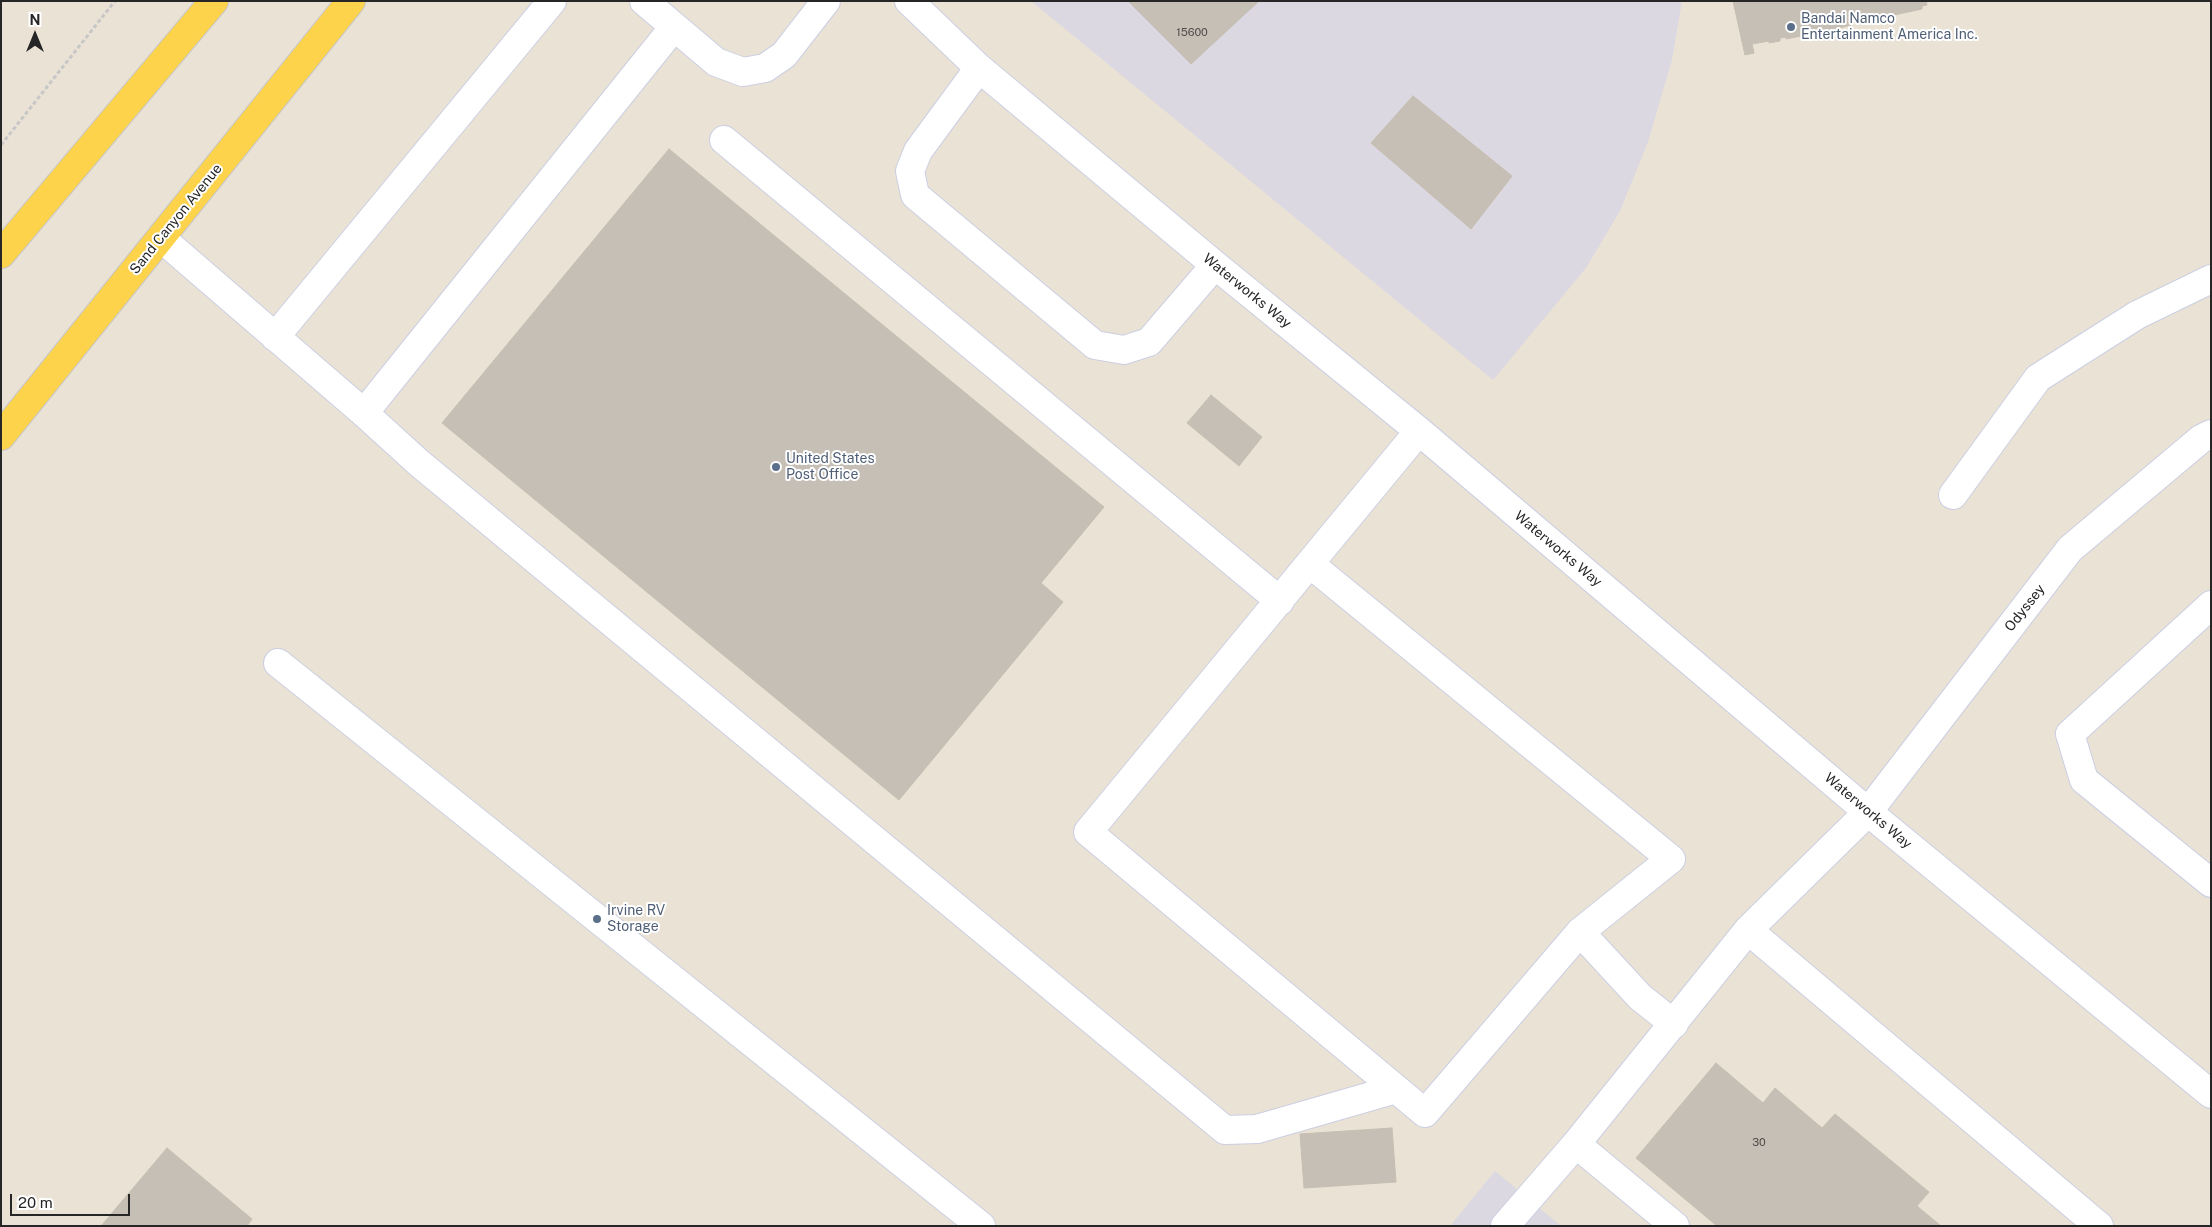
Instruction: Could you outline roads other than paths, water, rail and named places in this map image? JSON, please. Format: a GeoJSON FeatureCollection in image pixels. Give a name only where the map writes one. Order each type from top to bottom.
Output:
{"type":"FeatureCollection","features":[{"type":"Feature","properties":{"kind":"main road"},"geometry":{"type":"LineString","coordinates":[[1,254],[214,1]]}},
{"type":"Feature","properties":{"kind":"main road","name":"Sand Canyon Avenue"},"geometry":{"type":"LineString","coordinates":[[1,436],[351,1]]}},
{"type":"Feature","properties":{"kind":"street"},"geometry":{"type":"LineString","coordinates":[[275,336],[552,1]]}},
{"type":"Feature","properties":{"kind":"street"},"geometry":{"type":"LineString","coordinates":[[644,1],[716,62],[743,72],[765,68],[784,55],[826,1]]}},
{"type":"Feature","properties":{"kind":"street","name":"Waterworks Way"},"geometry":{"type":"LineString","coordinates":[[909,1],[979,68],[1215,265],[1419,430],[1868,812],[2211,1094]]}},
{"type":"Feature","properties":{"kind":"street"},"geometry":{"type":"LineString","coordinates":[[364,413],[674,27]]}},
{"type":"Feature","properties":{"kind":"street"},"geometry":{"type":"LineString","coordinates":[[979,68],[918,151],[910,171],[914,195],[1095,345],[1124,350],[1149,342],[1215,265]]}},
{"type":"Feature","properties":{"kind":"street"},"geometry":{"type":"LineString","coordinates":[[724,140],[1280,601]]}},
{"type":"Feature","properties":{"kind":"street"},"geometry":{"type":"LineString","coordinates":[[160,238],[364,413],[434,476],[1225,1130],[1257,1129],[1396,1089]]}},
{"type":"Feature","properties":{"kind":"street"},"geometry":{"type":"LineString","coordinates":[[1953,495],[2038,378],[2137,315],[2211,279]]}},
{"type":"Feature","properties":{"kind":"street"},"geometry":{"type":"LineString","coordinates":[[1310,564],[1671,859],[1580,932],[1425,1113],[1088,832],[1419,430]]}},
{"type":"Feature","properties":{"kind":"street","name":"Odyssey"},"geometry":{"type":"LineString","coordinates":[[1505,1226],[1576,1144],[1748,930],[1868,812],[2070,549],[2207,443]]}},
{"type":"Feature","properties":{"kind":"street"},"geometry":{"type":"LineString","coordinates":[[2211,605],[2070,734],[2084,780],[2211,883]]}},
{"type":"Feature","properties":{"kind":"street"},"geometry":{"type":"LineString","coordinates":[[278,663],[981,1226]]}},
{"type":"Feature","properties":{"kind":"street"},"geometry":{"type":"LineString","coordinates":[[1748,930],[2099,1226]]}},
{"type":"Feature","properties":{"kind":"street"},"geometry":{"type":"LineString","coordinates":[[1580,932],[1640,997],[1674,1024]]}},
{"type":"Feature","properties":{"kind":"street"},"geometry":{"type":"LineString","coordinates":[[1576,1144],[1675,1226]]}},
{"type":"Feature","properties":{"kind":"place","name":"Bandai Namco Entertainment America Inc."},"geometry":{"type":"Point","coordinates":[1791,27]}},
{"type":"Feature","properties":{"kind":"place","name":"United States Post Office"},"geometry":{"type":"Point","coordinates":[776,467]}},
{"type":"Feature","properties":{"kind":"place","name":"Irvine RV Storage"},"geometry":{"type":"Point","coordinates":[597,919]}}]}
